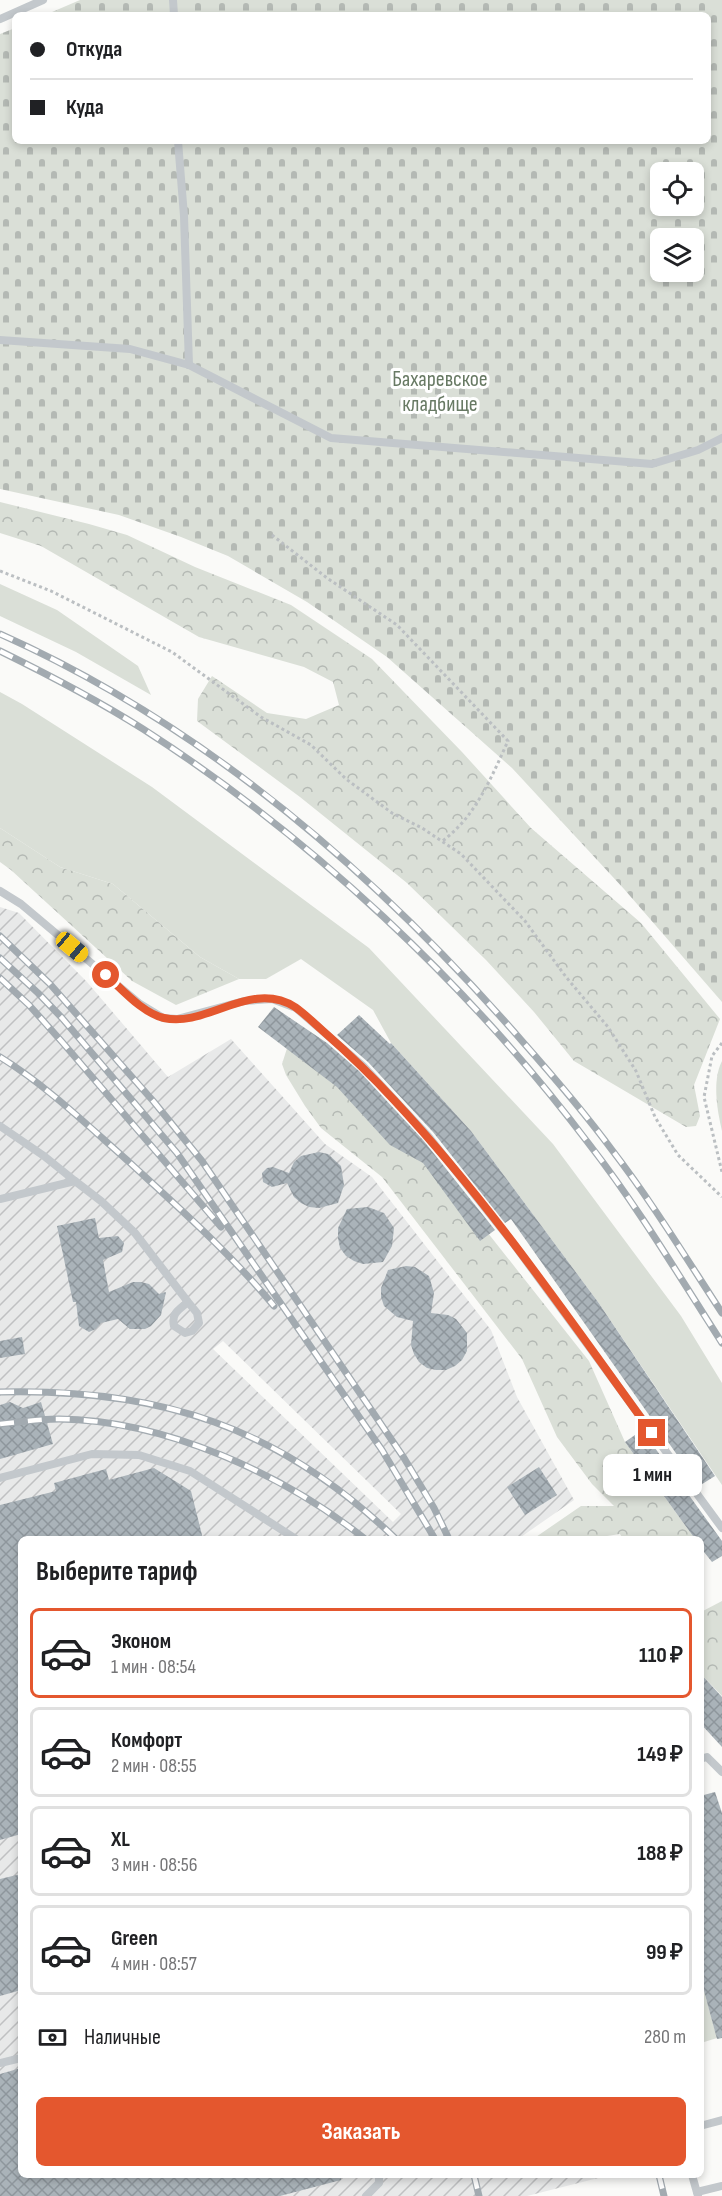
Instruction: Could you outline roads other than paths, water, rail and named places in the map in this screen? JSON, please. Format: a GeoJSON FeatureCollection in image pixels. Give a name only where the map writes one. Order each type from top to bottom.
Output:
{"type":"FeatureCollection","features":[{"type":"Feature","properties":{"kind":"lane"},"geometry":{"type":"LineString","coordinates":[[16,12],[43,0]]}},
{"type":"Feature","properties":{"kind":"lane"},"geometry":{"type":"LineString","coordinates":[[178,144],[184,216],[189,365]]}},
{"type":"Feature","properties":{"kind":"lane"},"geometry":{"type":"LineString","coordinates":[[0,340],[130,349],[189,365],[331,438],[652,464],[698,450],[722,438]]}},
{"type":"Feature","properties":{"kind":"lane"},"geometry":{"type":"LineString","coordinates":[[0,891],[21,904],[140,1004],[163,1018],[177,1019],[244,1001],[272,999],[296,1008],[354,1058],[428,1136],[513,1243],[722,1528]]}},
{"type":"Feature","properties":{"kind":"lane"},"geometry":{"type":"LineString","coordinates":[[0,1126],[44,1156],[101,1201],[135,1233],[188,1302]]}},
{"type":"Feature","properties":{"kind":"lane"},"geometry":{"type":"LineString","coordinates":[[0,1199],[75,1181]]}},
{"type":"Feature","properties":{"kind":"lane"},"geometry":{"type":"LineString","coordinates":[[0,1478],[92,1454],[139,1455],[190,1471],[291,1536]]}},
{"type":"Feature","properties":{"kind":"lane"},"geometry":{"type":"LineString","coordinates":[[704,1758],[707,1757],[722,1772]]}},
{"type":"Feature","properties":{"kind":"lane"},"geometry":{"type":"LineString","coordinates":[[0,2063],[18,2059]]}},
{"type":"Feature","properties":{"kind":"lane"},"geometry":{"type":"LineString","coordinates":[[704,2125],[722,2120]]}},
{"type":"Feature","properties":{"kind":"lane"},"geometry":{"type":"LineString","coordinates":[[366,2196],[379,2183],[379,2178]]}},
{"type":"Feature","properties":{"kind":"lane"},"geometry":{"type":"LineString","coordinates":[[693,2178],[697,2194],[722,2186]]}},
{"type":"Feature","properties":{"kind":"railway"},"geometry":{"type":"LineString","coordinates":[[0,634],[75,671],[147,712],[216,758],[283,809],[346,862],[408,919],[466,979],[545,1067],[590,1122],[641,1190],[722,1313]]}},
{"type":"Feature","properties":{"kind":"railway"},"geometry":{"type":"LineString","coordinates":[[0,651],[108,708],[205,771],[266,817],[384,917],[440,971],[543,1085],[624,1192],[722,1343]]}},
{"type":"Feature","properties":{"kind":"railway"},"geometry":{"type":"LineString","coordinates":[[0,936],[50,984],[154,1102],[202,1161],[404,1458],[434,1508],[448,1536]]}},
{"type":"Feature","properties":{"kind":"railway"},"geometry":{"type":"LineString","coordinates":[[0,958],[62,1018],[177,1153],[382,1450],[433,1536]]}},
{"type":"Feature","properties":{"kind":"railway"},"geometry":{"type":"LineString","coordinates":[[0,978],[29,1005],[63,1043],[221,1227]]}},
{"type":"Feature","properties":{"kind":"railway"},"geometry":{"type":"LineString","coordinates":[[0,1057],[50,1093],[128,1161],[222,1249],[274,1306]]}},
{"type":"Feature","properties":{"kind":"railway"},"geometry":{"type":"LineString","coordinates":[[0,1392],[58,1393],[113,1398],[165,1407],[214,1422],[262,1442],[308,1468],[352,1500],[393,1536]]}},
{"type":"Feature","properties":{"kind":"railway"},"geometry":{"type":"LineString","coordinates":[[0,1424],[52,1419],[99,1422],[140,1429],[181,1440],[221,1455],[298,1493],[361,1536]]}},
{"type":"Feature","properties":{"kind":"railway"},"geometry":{"type":"LineString","coordinates":[[475,2178],[479,2196]]}},
{"type":"Feature","properties":{"kind":"railway"},"geometry":{"type":"LineString","coordinates":[[660,2178],[664,2196]]}},
{"type":"Feature","properties":{"kind":"park label","name":"Бахаревское кладбище"},"geometry":{"type":"Point","coordinates":[440,390]}}]}
